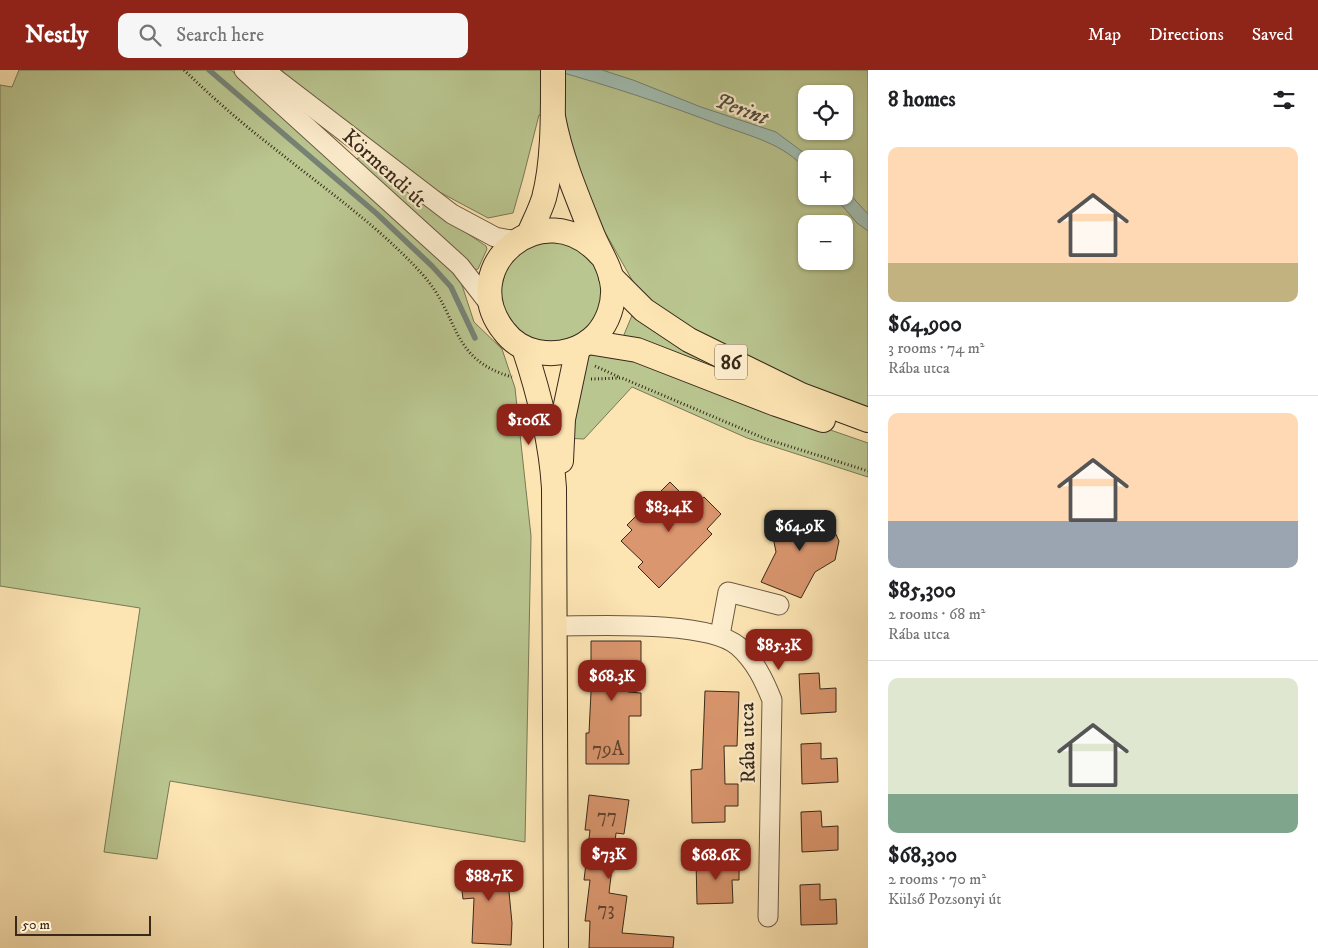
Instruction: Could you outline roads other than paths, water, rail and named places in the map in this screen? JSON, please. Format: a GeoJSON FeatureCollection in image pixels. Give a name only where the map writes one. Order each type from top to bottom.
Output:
{"type":"FeatureCollection","features":[{"type":"Feature","properties":{"kind":"main road","name":"86"},"geometry":{"type":"LineString","coordinates":[[524,236],[544,196],[553,118],[553,70]]}},
{"type":"Feature","properties":{"kind":"main road","name":"86"},"geometry":{"type":"LineString","coordinates":[[553,118],[559,149],[566,171],[611,277],[613,295],[609,313],[604,324],[585,351]]}},
{"type":"Feature","properties":{"kind":"main road","name":"86"},"geometry":{"type":"LineString","coordinates":[[601,255],[584,240],[563,231],[540,231],[524,236],[503,253],[493,272],[490,289],[491,306],[494,316],[506,335],[524,348],[546,354],[637,350],[776,404],[843,426],[868,432]]}},
{"type":"Feature","properties":{"kind":"main road","name":"86"},"geometry":{"type":"LineString","coordinates":[[611,277],[644,310],[689,340],[808,398],[868,420]]}},
{"type":"Feature","properties":{"kind":"main road"},"geometry":{"type":"LineString","coordinates":[[524,348],[540,403],[552,463],[555,626],[556,948]]}},
{"type":"Feature","properties":{"kind":"main road"},"geometry":{"type":"LineString","coordinates":[[554,540],[563,419],[585,351]]}},
{"type":"Feature","properties":{"kind":"street","name":"Körmendi út"},"geometry":{"type":"LineString","coordinates":[[244,70],[455,262],[491,306]]}},
{"type":"Feature","properties":{"kind":"street","name":"Körmendi út"},"geometry":{"type":"LineString","coordinates":[[264,70],[452,214],[495,237],[511,240],[524,236]]}},
{"type":"Feature","properties":{"kind":"street"},"geometry":{"type":"LineString","coordinates":[[720,635],[728,592],[779,605]]}},
{"type":"Feature","properties":{"kind":"street","name":"Rába utca"},"geometry":{"type":"LineString","coordinates":[[555,626],[668,627],[720,635],[738,646],[762,675],[772,700],[768,917]]}},
{"type":"Feature","properties":{"kind":"waterway"},"geometry":{"type":"LineString","coordinates":[[209,70],[376,213],[432,266],[451,287],[475,338]]}},
{"type":"Feature","properties":{"kind":"water label","name":"Perint"},"geometry":{"type":"Point","coordinates":[742,108]}}]}
